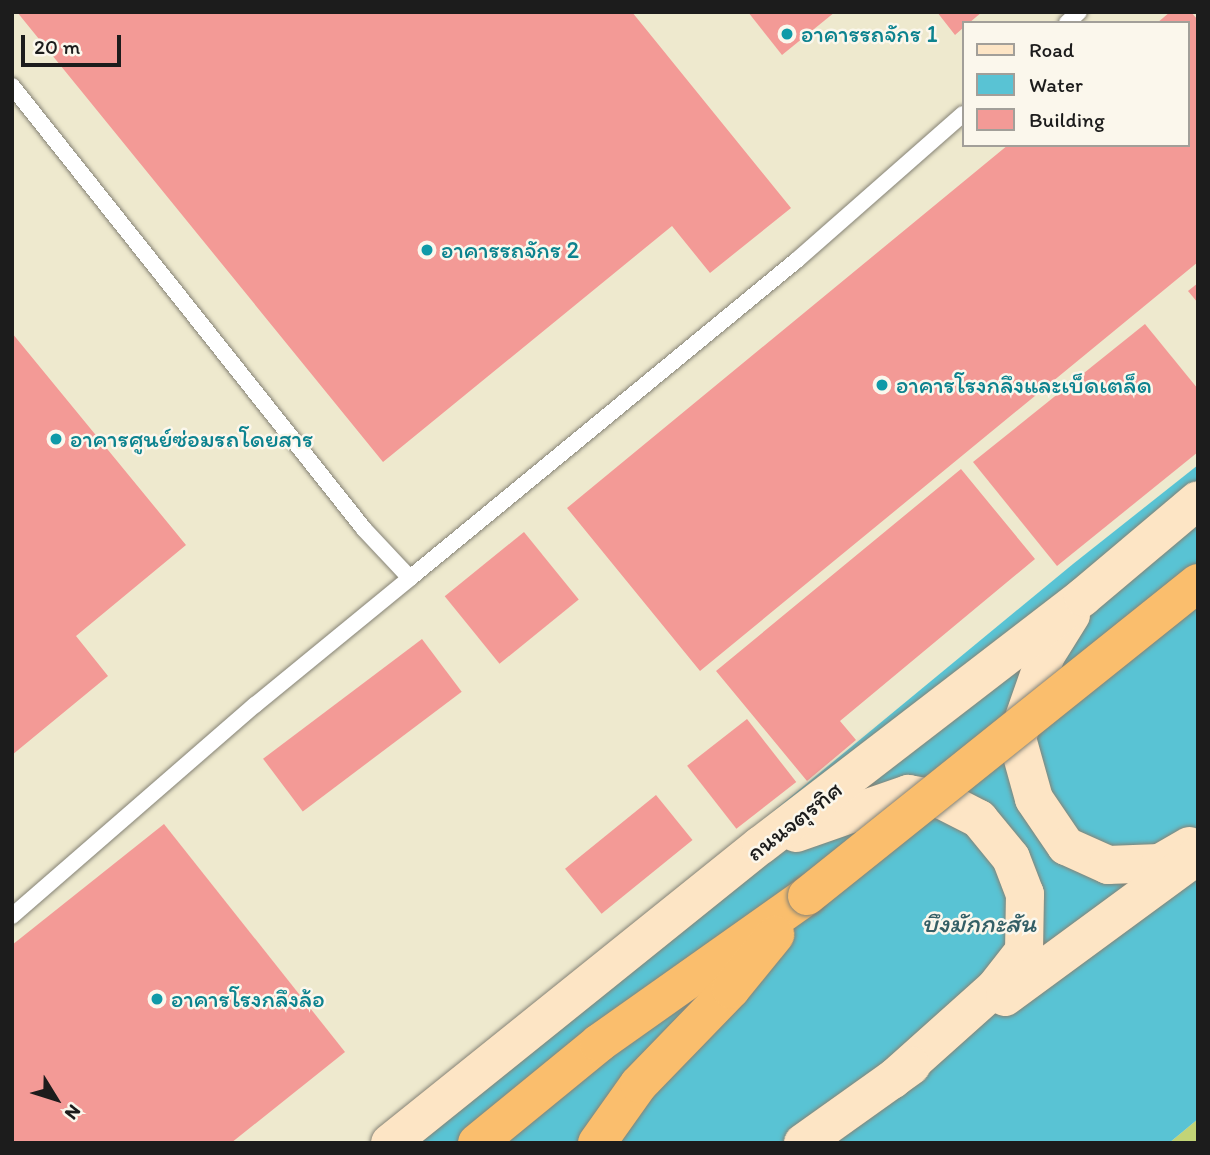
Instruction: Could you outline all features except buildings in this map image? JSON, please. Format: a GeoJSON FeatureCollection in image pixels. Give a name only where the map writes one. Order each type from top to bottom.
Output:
{"type":"FeatureCollection","features":[{"type":"Feature","properties":{"kind":"highway"},"geometry":{"type":"LineString","coordinates":[[477,1143],[599,1042],[807,896],[1198,583]]}},
{"type":"Feature","properties":{"kind":"highway"},"geometry":{"type":"LineString","coordinates":[[597,1143],[639,1084],[731,989],[807,896]]}},
{"type":"Feature","properties":{"kind":"main road","name":"ถนนจตุรทิศ"},"geometry":{"type":"LineString","coordinates":[[390,1143],[761,845],[1083,597],[1198,500]]}},
{"type":"Feature","properties":{"kind":"main road"},"geometry":{"type":"LineString","coordinates":[[1083,597],[1046,655],[1017,738],[1034,799],[1066,846],[1108,865],[1160,863],[1198,842]]}},
{"type":"Feature","properties":{"kind":"main road"},"geometry":{"type":"LineString","coordinates":[[761,845],[908,794],[942,800],[979,819],[1011,858],[1025,894],[1024,951],[995,988],[892,1080]]}},
{"type":"Feature","properties":{"kind":"main road"},"geometry":{"type":"LineString","coordinates":[[803,1143],[1198,855]]}},
{"type":"Feature","properties":{"kind":"lane"},"geometry":{"type":"LineString","coordinates":[[12,86],[365,529],[410,578]]}},
{"type":"Feature","properties":{"kind":"lane"},"geometry":{"type":"LineString","coordinates":[[12,916],[255,705],[797,260],[962,115]]}},
{"type":"Feature","properties":{"kind":"green space"},"geometry":{"type":"Polygon","coordinates":[[[1198,1119],[1198,1143],[1169,1143],[1198,1119]]]}},
{"type":"Feature","properties":{"kind":"water","name":"บึงมักกะสัน"},"geometry":{"type":"Polygon","coordinates":[[[1198,465],[1198,1119],[1169,1143],[371,1143],[1073,564],[1198,465]]]}},
{"type":"Feature","properties":{"kind":"place","name":"อาคารรถจักร 1"},"geometry":{"type":"Point","coordinates":[787,34]}},
{"type":"Feature","properties":{"kind":"place","name":"อาคารรถจักร 2"},"geometry":{"type":"Point","coordinates":[427,250]}},
{"type":"Feature","properties":{"kind":"place","name":"อาคารโรงกลึงและเบ็ดเตล็ด"},"geometry":{"type":"Point","coordinates":[882,385]}},
{"type":"Feature","properties":{"kind":"place","name":"อาคารศูนย์ซ่อมรถโดยสาร"},"geometry":{"type":"Point","coordinates":[56,439]}},
{"type":"Feature","properties":{"kind":"place","name":"อาคารโรงกลึงล้อ"},"geometry":{"type":"Point","coordinates":[157,999]}}]}
